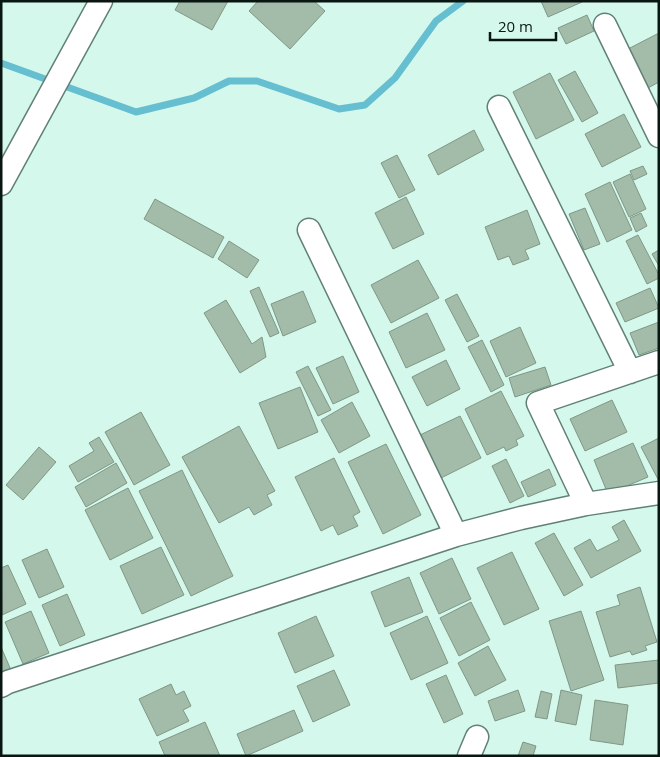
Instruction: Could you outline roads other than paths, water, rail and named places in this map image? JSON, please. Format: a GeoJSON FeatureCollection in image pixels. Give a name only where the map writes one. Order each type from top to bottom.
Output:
{"type":"FeatureCollection","features":[{"type":"Feature","properties":{"kind":"street"},"geometry":{"type":"LineString","coordinates":[[1,184],[102,1]]}},
{"type":"Feature","properties":{"kind":"street"},"geometry":{"type":"LineString","coordinates":[[605,25],[653,111],[659,136]]}},
{"type":"Feature","properties":{"kind":"street"},"geometry":{"type":"LineString","coordinates":[[500,107],[630,372]]}},
{"type":"Feature","properties":{"kind":"street"},"geometry":{"type":"LineString","coordinates":[[309,230],[456,535]]}},
{"type":"Feature","properties":{"kind":"street"},"geometry":{"type":"LineString","coordinates":[[586,504],[538,403],[659,362]]}},
{"type":"Feature","properties":{"kind":"street"},"geometry":{"type":"LineString","coordinates":[[1,686],[8,682],[456,535],[586,504],[659,493]]}},
{"type":"Feature","properties":{"kind":"waterway"},"geometry":{"type":"LineString","coordinates":[[1,63],[136,112],[194,98],[229,81],[257,81],[339,109],[365,105],[395,78],[436,21],[463,1]]}}]}
